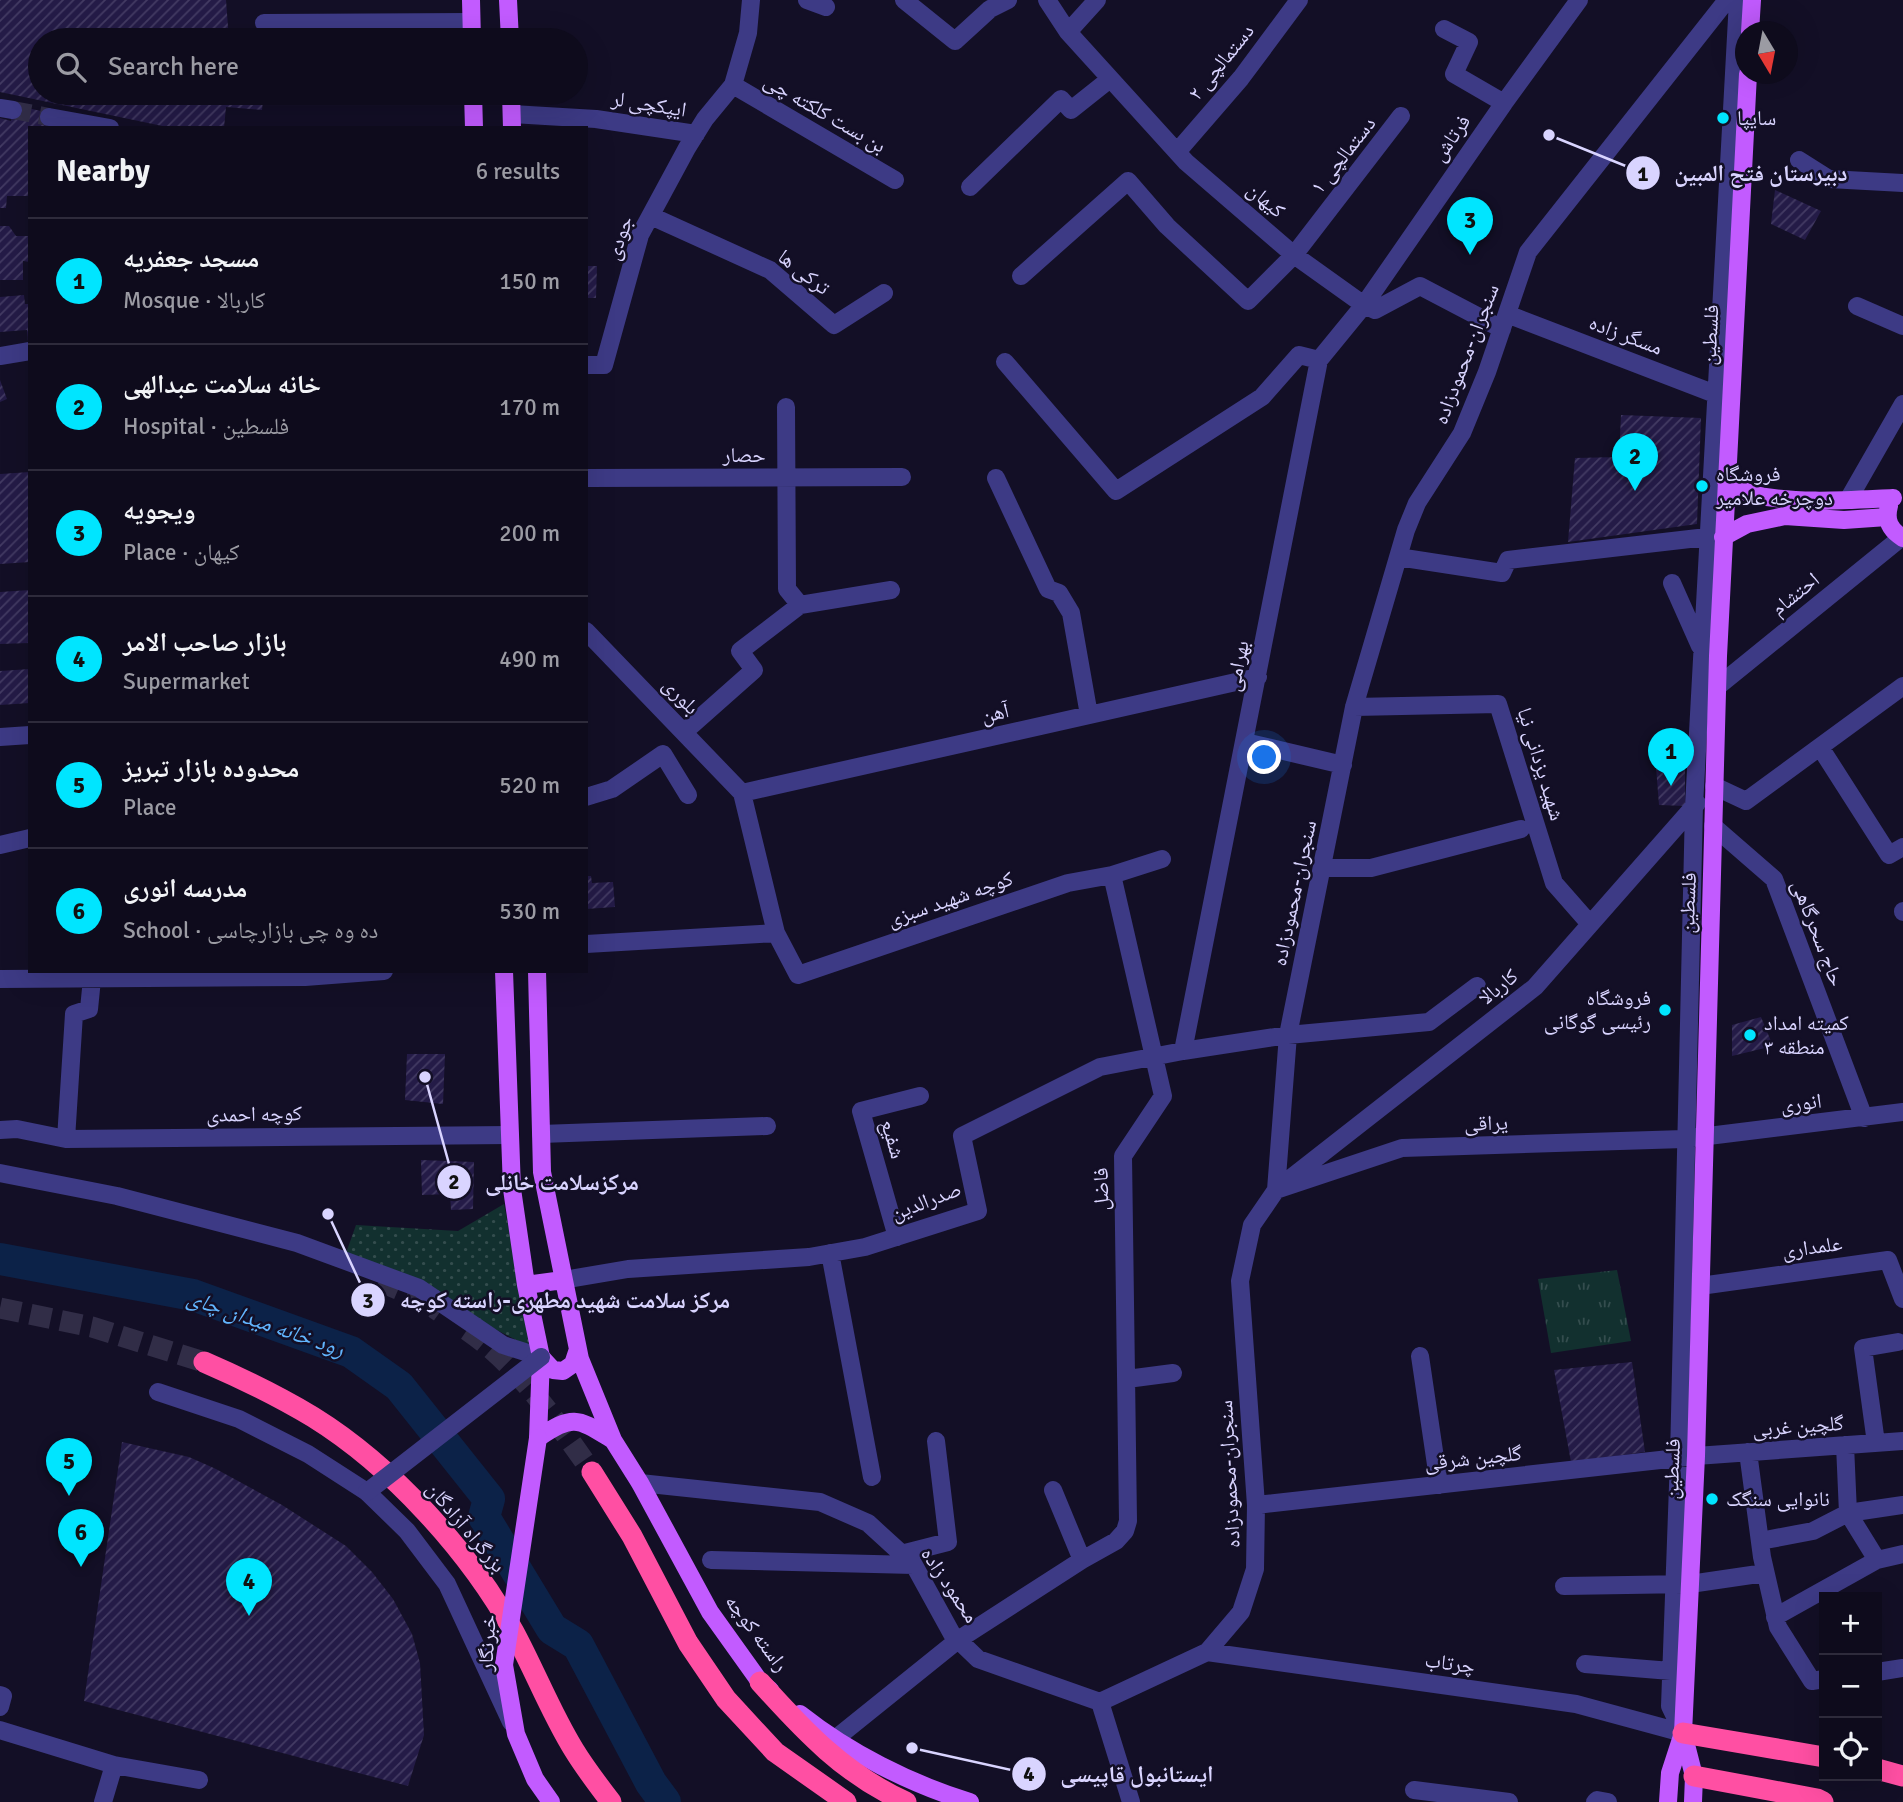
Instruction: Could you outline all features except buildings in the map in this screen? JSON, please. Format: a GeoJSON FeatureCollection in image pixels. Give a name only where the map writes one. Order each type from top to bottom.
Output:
{"type":"FeatureCollection","features":[{"type":"Feature","properties":{"kind":"highway","name":"بزرگراه آزادگان"},"geometry":{"type":"LineString","coordinates":[[204,1362],[256,1385],[314,1418],[370,1459],[420,1507],[476,1572],[513,1631],[573,1750],[611,1802]]}},
{"type":"Feature","properties":{"kind":"highway"},"geometry":{"type":"LineString","coordinates":[[592,1472],[632,1536],[688,1643],[726,1699],[775,1752],[846,1802]]}},
{"type":"Feature","properties":{"kind":"highway"},"geometry":{"type":"LineString","coordinates":[[760,1682],[806,1733],[837,1760],[906,1802]]}},
{"type":"Feature","properties":{"kind":"highway"},"geometry":{"type":"LineString","coordinates":[[1684,1733],[1819,1756]]}},
{"type":"Feature","properties":{"kind":"highway"},"geometry":{"type":"LineString","coordinates":[[1882,1770],[1903,1776]]}},
{"type":"Feature","properties":{"kind":"highway"},"geometry":{"type":"LineString","coordinates":[[1694,1776],[1823,1802]]}},
{"type":"Feature","properties":{"kind":"main road"},"geometry":{"type":"LineString","coordinates":[[471,0],[472,28]]}},
{"type":"Feature","properties":{"kind":"main road"},"geometry":{"type":"LineString","coordinates":[[508,0],[509,28]]}},
{"type":"Feature","properties":{"kind":"main road"},"geometry":{"type":"LineString","coordinates":[[1751,21],[1752,0]]}},
{"type":"Feature","properties":{"kind":"main road","name":"فلسطین"},"geometry":{"type":"LineString","coordinates":[[1684,1733],[1679,1671],[1687,1457],[1700,1286],[1717,687],[1710,652],[1715,537],[1726,481],[1722,396],[1747,84]]}},
{"type":"Feature","properties":{"kind":"main road"},"geometry":{"type":"LineString","coordinates":[[473,105],[474,126]]}},
{"type":"Feature","properties":{"kind":"main road"},"geometry":{"type":"LineString","coordinates":[[1726,481],[1753,495],[1848,500],[1898,495]]}},
{"type":"Feature","properties":{"kind":"main road"},"geometry":{"type":"LineString","coordinates":[[1898,495],[1888,508],[1887,517],[1891,529],[1902,537]]}},
{"type":"Feature","properties":{"kind":"main road"},"geometry":{"type":"LineString","coordinates":[[1715,537],[1747,524],[1785,516],[1844,520],[1887,517]]}},
{"type":"Feature","properties":{"kind":"main road","name":"خبرنگار"},"geometry":{"type":"LineString","coordinates":[[504,973],[512,1189],[526,1285],[541,1357],[538,1438],[504,1665],[516,1734],[535,1779],[551,1802]]}},
{"type":"Feature","properties":{"kind":"main road","name":"راسته کوچه"},"geometry":{"type":"LineString","coordinates":[[537,973],[542,1163],[578,1349],[613,1440],[640,1483],[710,1612],[760,1682],[835,1739],[881,1765],[948,1796],[970,1802]]}},
{"type":"Feature","properties":{"kind":"main road"},"geometry":{"type":"LineString","coordinates":[[511,1165],[542,1163]]}},
{"type":"Feature","properties":{"kind":"main road"},"geometry":{"type":"LineString","coordinates":[[526,1285],[563,1280]]}},
{"type":"Feature","properties":{"kind":"main road"},"geometry":{"type":"LineString","coordinates":[[541,1357],[553,1370],[563,1371],[573,1364],[578,1349]]}},
{"type":"Feature","properties":{"kind":"main road"},"geometry":{"type":"LineString","coordinates":[[538,1438],[562,1423],[584,1422],[613,1440]]}},
{"type":"Feature","properties":{"kind":"main road"},"geometry":{"type":"LineString","coordinates":[[1684,1733],[1694,1776],[1693,1802]]}},
{"type":"Feature","properties":{"kind":"main road"},"geometry":{"type":"LineString","coordinates":[[1668,1802],[1670,1773],[1684,1733]]}},
{"type":"Feature","properties":{"kind":"street"},"geometry":{"type":"LineString","coordinates":[[733,85],[748,33],[751,0]]}},
{"type":"Feature","properties":{"kind":"street"},"geometry":{"type":"LineString","coordinates":[[807,0],[826,7]]}},
{"type":"Feature","properties":{"kind":"street"},"geometry":{"type":"LineString","coordinates":[[904,0],[955,41],[990,9],[1008,0]]}},
{"type":"Feature","properties":{"kind":"street","name":"کیهان"},"geometry":{"type":"LineString","coordinates":[[1047,0],[1068,32],[1177,152],[1294,255],[1364,304]]}},
{"type":"Feature","properties":{"kind":"street"},"geometry":{"type":"LineString","coordinates":[[1068,32],[1097,0]]}},
{"type":"Feature","properties":{"kind":"street","name":"دستمالچی ۲"},"geometry":{"type":"LineString","coordinates":[[1177,152],[1241,78],[1299,0]]}},
{"type":"Feature","properties":{"kind":"street","name":"فرتاش"},"geometry":{"type":"LineString","coordinates":[[1364,304],[1578,0]]}},
{"type":"Feature","properties":{"kind":"street","name":"سنجران-محمودزاده"},"geometry":{"type":"LineString","coordinates":[[1100,1702],[1207,1652],[1241,1612],[1255,1569],[1256,1505],[1240,1281],[1252,1225],[1276,1190],[1288,1035],[1354,707],[1398,557],[1417,503],[1462,433],[1528,252],[1727,0]]}},
{"type":"Feature","properties":{"kind":"street"},"geometry":{"type":"LineString","coordinates":[[1398,557],[1502,573],[1508,560],[1715,537],[1738,0]]}},
{"type":"Feature","properties":{"kind":"street"},"geometry":{"type":"LineString","coordinates":[[264,23],[394,28]]}},
{"type":"Feature","properties":{"kind":"street"},"geometry":{"type":"LineString","coordinates":[[1444,29],[1469,42],[1454,74],[1504,103]]}},
{"type":"Feature","properties":{"kind":"street"},"geometry":{"type":"LineString","coordinates":[[970,187],[1061,99],[1071,110],[1110,79]]}},
{"type":"Feature","properties":{"kind":"street","name":"جودی"},"geometry":{"type":"LineString","coordinates":[[588,365],[604,365],[640,235],[700,126],[733,85]]}},
{"type":"Feature","properties":{"kind":"street","name":"بن بست کلکته چی"},"geometry":{"type":"LineString","coordinates":[[733,85],[895,180]]}},
{"type":"Feature","properties":{"kind":"street","name":"دستمالچی ۱"},"geometry":{"type":"LineString","coordinates":[[1021,276],[1128,181],[1167,226],[1248,301],[1294,255],[1401,116]]}},
{"type":"Feature","properties":{"kind":"street"},"geometry":{"type":"LineString","coordinates":[[49,117],[99,126]]}},
{"type":"Feature","properties":{"kind":"street","name":"ایپکچی لر"},"geometry":{"type":"LineString","coordinates":[[512,121],[596,119],[700,126]]}},
{"type":"Feature","properties":{"kind":"street"},"geometry":{"type":"LineString","coordinates":[[1799,160],[1829,179],[1903,183]]}},
{"type":"Feature","properties":{"kind":"street","name":"ترکی ها"},"geometry":{"type":"LineString","coordinates":[[651,216],[770,270],[834,325],[884,293]]}},
{"type":"Feature","properties":{"kind":"street"},"geometry":{"type":"LineString","coordinates":[[1364,304],[1375,310],[1420,286],[1504,321]]}},
{"type":"Feature","properties":{"kind":"street","name":"بهرامی"},"geometry":{"type":"LineString","coordinates":[[1183,1051],[1319,360],[1364,304]]}},
{"type":"Feature","properties":{"kind":"street"},"geometry":{"type":"LineString","coordinates":[[1857,306],[1903,326]]}},
{"type":"Feature","properties":{"kind":"street","name":"مسگر زاده"},"geometry":{"type":"LineString","coordinates":[[1504,321],[1722,396]]}},
{"type":"Feature","properties":{"kind":"street"},"geometry":{"type":"LineString","coordinates":[[0,356],[28,351]]}},
{"type":"Feature","properties":{"kind":"street"},"geometry":{"type":"LineString","coordinates":[[1005,362],[1116,491],[1262,397],[1299,355],[1319,360]]}},
{"type":"Feature","properties":{"kind":"street"},"geometry":{"type":"LineString","coordinates":[[1848,500],[1903,404]]}},
{"type":"Feature","properties":{"kind":"street"},"geometry":{"type":"LineString","coordinates":[[786,407],[787,589],[800,605]]}},
{"type":"Feature","properties":{"kind":"street","name":"حصار"},"geometry":{"type":"LineString","coordinates":[[588,478],[902,477]]}},
{"type":"Feature","properties":{"kind":"street"},"geometry":{"type":"LineString","coordinates":[[996,478],[1048,589],[1059,593],[1071,613],[1089,715]]}},
{"type":"Feature","properties":{"kind":"street","name":"احتشام"},"geometry":{"type":"LineString","coordinates":[[1717,687],[1902,537]]}},
{"type":"Feature","properties":{"kind":"street"},"geometry":{"type":"LineString","coordinates":[[1672,583],[1710,652],[1694,806],[1684,1139],[1687,1457]]}},
{"type":"Feature","properties":{"kind":"street"},"geometry":{"type":"LineString","coordinates":[[684,732],[754,670],[740,651],[800,605],[891,590]]}},
{"type":"Feature","properties":{"kind":"street","name":"بلوری"},"geometry":{"type":"LineString","coordinates":[[588,633],[742,793]]}},
{"type":"Feature","properties":{"kind":"street","name":"آهن"},"geometry":{"type":"LineString","coordinates":[[742,793],[1258,677]]}},
{"type":"Feature","properties":{"kind":"street"},"geometry":{"type":"LineString","coordinates":[[1714,785],[1746,801],[1903,686]]}},
{"type":"Feature","properties":{"kind":"street","name":"شهید یزدانی نیا"},"geometry":{"type":"LineString","coordinates":[[1354,707],[1498,704],[1554,883],[1590,924]]}},
{"type":"Feature","properties":{"kind":"street"},"geometry":{"type":"LineString","coordinates":[[0,737],[28,735]]}},
{"type":"Feature","properties":{"kind":"street"},"geometry":{"type":"LineString","coordinates":[[1245,743],[1343,765]]}},
{"type":"Feature","properties":{"kind":"street"},"geometry":{"type":"LineString","coordinates":[[1820,747],[1889,855],[1903,848]]}},
{"type":"Feature","properties":{"kind":"street"},"geometry":{"type":"LineString","coordinates":[[588,796],[612,789],[663,754],[688,795]]}},
{"type":"Feature","properties":{"kind":"street","name":"کاربالا"},"geometry":{"type":"LineString","coordinates":[[1276,1190],[1535,987],[1714,785]]}},
{"type":"Feature","properties":{"kind":"street","name":"کوچه شهید سبزی"},"geometry":{"type":"LineString","coordinates":[[742,793],[776,933],[798,975],[1068,883],[1112,875],[1163,859]]}},
{"type":"Feature","properties":{"kind":"street","name":"حاج سحرگاهی"},"geometry":{"type":"LineString","coordinates":[[1713,826],[1773,880],[1864,1118]]}},
{"type":"Feature","properties":{"kind":"street"},"geometry":{"type":"LineString","coordinates":[[1323,868],[1371,868],[1521,829]]}},
{"type":"Feature","properties":{"kind":"street"},"geometry":{"type":"LineString","coordinates":[[0,845],[28,838]]}},
{"type":"Feature","properties":{"kind":"street","name":"فاضل"},"geometry":{"type":"LineString","coordinates":[[1082,1560],[1116,1541],[1125,1531],[1128,1521],[1123,1156],[1163,1096],[1112,875]]}},
{"type":"Feature","properties":{"kind":"street"},"geometry":{"type":"LineString","coordinates":[[588,944],[776,933]]}},
{"type":"Feature","properties":{"kind":"street"},"geometry":{"type":"LineString","coordinates":[[0,979],[305,978],[361,973]]}},
{"type":"Feature","properties":{"kind":"street"},"geometry":{"type":"LineString","coordinates":[[66,1139],[74,1014],[89,1009],[92,979]]}},
{"type":"Feature","properties":{"kind":"street","name":"صدرالدین"},"geometry":{"type":"LineString","coordinates":[[563,1280],[628,1269],[809,1257],[865,1247],[978,1211],[962,1136],[1100,1068],[1183,1051],[1288,1035],[1429,1022],[1477,986]]}},
{"type":"Feature","properties":{"kind":"street","name":"شفیع"},"geometry":{"type":"LineString","coordinates":[[897,1237],[862,1111],[920,1096]]}},
{"type":"Feature","properties":{"kind":"street","name":"انوری"},"geometry":{"type":"LineString","coordinates":[[1704,1138],[1903,1112]]}},
{"type":"Feature","properties":{"kind":"street"},"geometry":{"type":"LineString","coordinates":[[541,1134],[767,1126]]}},
{"type":"Feature","properties":{"kind":"street","name":"کوچه احمدی"},"geometry":{"type":"LineString","coordinates":[[0,1130],[17,1129],[66,1139],[510,1135]]}},
{"type":"Feature","properties":{"kind":"street","name":"یراقی"},"geometry":{"type":"LineString","coordinates":[[1276,1190],[1402,1148],[1704,1138]]}},
{"type":"Feature","properties":{"kind":"street"},"geometry":{"type":"LineString","coordinates":[[0,1174],[117,1196],[297,1243],[419,1288],[503,1345],[541,1357]]}},
{"type":"Feature","properties":{"kind":"street"},"geometry":{"type":"LineString","coordinates":[[830,1253],[872,1477]]}},
{"type":"Feature","properties":{"kind":"street","name":"علمداری"},"geometry":{"type":"LineString","coordinates":[[1700,1286],[1888,1260],[1903,1299]]}},
{"type":"Feature","properties":{"kind":"street"},"geometry":{"type":"LineString","coordinates":[[1876,1443],[1863,1348],[1898,1342]]}},
{"type":"Feature","properties":{"kind":"street"},"geometry":{"type":"LineString","coordinates":[[1420,1356],[1439,1485]]}},
{"type":"Feature","properties":{"kind":"street"},"geometry":{"type":"LineString","coordinates":[[368,1492],[541,1357]]}},
{"type":"Feature","properties":{"kind":"street"},"geometry":{"type":"LineString","coordinates":[[1127,1379],[1173,1373]]}},
{"type":"Feature","properties":{"kind":"street"},"geometry":{"type":"LineString","coordinates":[[158,1392],[239,1419],[308,1454],[368,1492],[407,1531],[447,1584],[516,1734]]}},
{"type":"Feature","properties":{"kind":"street"},"geometry":{"type":"LineString","coordinates":[[710,1560],[908,1560],[948,1542],[936,1441]]}},
{"type":"Feature","properties":{"kind":"street","name":"گلچین غربی"},"geometry":{"type":"LineString","coordinates":[[1687,1457],[1903,1441]]}},
{"type":"Feature","properties":{"kind":"street"},"geometry":{"type":"LineString","coordinates":[[1844,1445],[1848,1513],[1877,1560]]}},
{"type":"Feature","properties":{"kind":"street"},"geometry":{"type":"LineString","coordinates":[[1748,1452],[1765,1573],[1778,1628],[1812,1681],[1819,1680]]}},
{"type":"Feature","properties":{"kind":"street","name":"گلچین شرقی"},"geometry":{"type":"LineString","coordinates":[[1256,1505],[1687,1457]]}},
{"type":"Feature","properties":{"kind":"street","name":"محمود زاده"},"geometry":{"type":"LineString","coordinates":[[640,1483],[820,1502],[868,1523],[908,1560],[952,1634],[978,1659],[1100,1702]]}},
{"type":"Feature","properties":{"kind":"street"},"geometry":{"type":"LineString","coordinates":[[835,1739],[958,1640],[1082,1560],[1053,1490]]}},
{"type":"Feature","properties":{"kind":"street"},"geometry":{"type":"LineString","coordinates":[[1760,1541],[1813,1531],[1848,1513],[1903,1505]]}},
{"type":"Feature","properties":{"kind":"street"},"geometry":{"type":"LineString","coordinates":[[1775,1617],[1877,1560],[1903,1555]]}},
{"type":"Feature","properties":{"kind":"street"},"geometry":{"type":"LineString","coordinates":[[1564,1586],[1682,1584],[1765,1573]]}},
{"type":"Feature","properties":{"kind":"street","name":"چرتاب"},"geometry":{"type":"LineString","coordinates":[[1207,1652],[1576,1704],[1684,1733]]}},
{"type":"Feature","properties":{"kind":"street"},"geometry":{"type":"LineString","coordinates":[[1585,1664],[1679,1671]]}},
{"type":"Feature","properties":{"kind":"street"},"geometry":{"type":"LineString","coordinates":[[1882,1670],[1903,1668]]}},
{"type":"Feature","properties":{"kind":"street"},"geometry":{"type":"LineString","coordinates":[[0,1695],[3,1696],[0,1707]]}},
{"type":"Feature","properties":{"kind":"street"},"geometry":{"type":"LineString","coordinates":[[1100,1702],[1131,1802]]}},
{"type":"Feature","properties":{"kind":"street"},"geometry":{"type":"LineString","coordinates":[[0,1730],[114,1765],[200,1780]]}},
{"type":"Feature","properties":{"kind":"street"},"geometry":{"type":"LineString","coordinates":[[103,1802],[114,1765]]}},
{"type":"Feature","properties":{"kind":"street"},"geometry":{"type":"LineString","coordinates":[[1414,1790],[1509,1802]]}},
{"type":"Feature","properties":{"kind":"street"},"geometry":{"type":"LineString","coordinates":[[1595,1802],[1608,1802]]}},
{"type":"Feature","properties":{"kind":"green space"},"geometry":{"type":"Polygon","coordinates":[[[504,1204],[531,1344],[522,1343],[346,1253],[356,1225],[458,1231],[504,1204]]]}},
{"type":"Feature","properties":{"kind":"green space"},"geometry":{"type":"Polygon","coordinates":[[[1617,1270],[1631,1341],[1551,1353],[1538,1279],[1617,1270]]]}},
{"type":"Feature","properties":{"kind":"waterway","name":"رود خانه میدان چای"},"geometry":{"type":"LineString","coordinates":[[0,1259],[193,1295],[351,1352],[399,1386],[489,1499],[484,1517],[552,1629],[578,1645],[651,1783],[665,1802]]}},
{"type":"Feature","properties":{"kind":"tunnel"},"geometry":{"type":"LineString","coordinates":[[13,110],[49,117]]}},
{"type":"Feature","properties":{"kind":"tunnel"},"geometry":{"type":"LineString","coordinates":[[379,1281],[423,1300],[440,1312]]}},
{"type":"Feature","properties":{"kind":"tunnel"},"geometry":{"type":"LineString","coordinates":[[0,1308],[92,1327],[204,1362]]}},
{"type":"Feature","properties":{"kind":"tunnel"},"geometry":{"type":"LineString","coordinates":[[467,1330],[486,1344],[520,1377],[592,1472]]}},
{"type":"Feature","properties":{"kind":"place","name":"سایپا"},"geometry":{"type":"Point","coordinates":[1723,118]}},
{"type":"Feature","properties":{"kind":"place","name":"دبیرستان فتح المبین"},"geometry":{"type":"Point","coordinates":[1549,135]}},
{"type":"Feature","properties":{"kind":"place","name":"ویجویه"},"geometry":{"type":"Point","coordinates":[1470,255]}},
{"type":"Feature","properties":{"kind":"place","name":"فروشگاه دوچرخه علامیر"},"geometry":{"type":"Point","coordinates":[1702,486]}},
{"type":"Feature","properties":{"kind":"place","name":"خانه سلامت عبدالهی"},"geometry":{"type":"Point","coordinates":[1635,491]}},
{"type":"Feature","properties":{"kind":"place","name":"مسجد جعفریه"},"geometry":{"type":"Point","coordinates":[1671,786]}},
{"type":"Feature","properties":{"kind":"place","name":"فروشگاه رئیسی گوگانی"},"geometry":{"type":"Point","coordinates":[1665,1010]}},
{"type":"Feature","properties":{"kind":"place","name":"کمیته امداد منطقه ۳"},"geometry":{"type":"Point","coordinates":[1750,1035]}},
{"type":"Feature","properties":{"kind":"place","name":"مرکزسلامت خانلی"},"geometry":{"type":"Point","coordinates":[425,1077]}},
{"type":"Feature","properties":{"kind":"place","name":"مرکز سلامت شهید مطهری-راسته کوچه"},"geometry":{"type":"Point","coordinates":[328,1214]}},
{"type":"Feature","properties":{"kind":"place","name":"محدوده بازار تبریز"},"geometry":{"type":"Point","coordinates":[69,1496]}},
{"type":"Feature","properties":{"kind":"place","name":"نانوایی سنگک"},"geometry":{"type":"Point","coordinates":[1712,1499]}},
{"type":"Feature","properties":{"kind":"place","name":"مدرسه انوری"},"geometry":{"type":"Point","coordinates":[81,1567]}},
{"type":"Feature","properties":{"kind":"place","name":"بازار صاحب الامر"},"geometry":{"type":"Point","coordinates":[249,1616]}},
{"type":"Feature","properties":{"kind":"place","name":"ایستانبول قاپیسی"},"geometry":{"type":"Point","coordinates":[912,1748]}}]}
